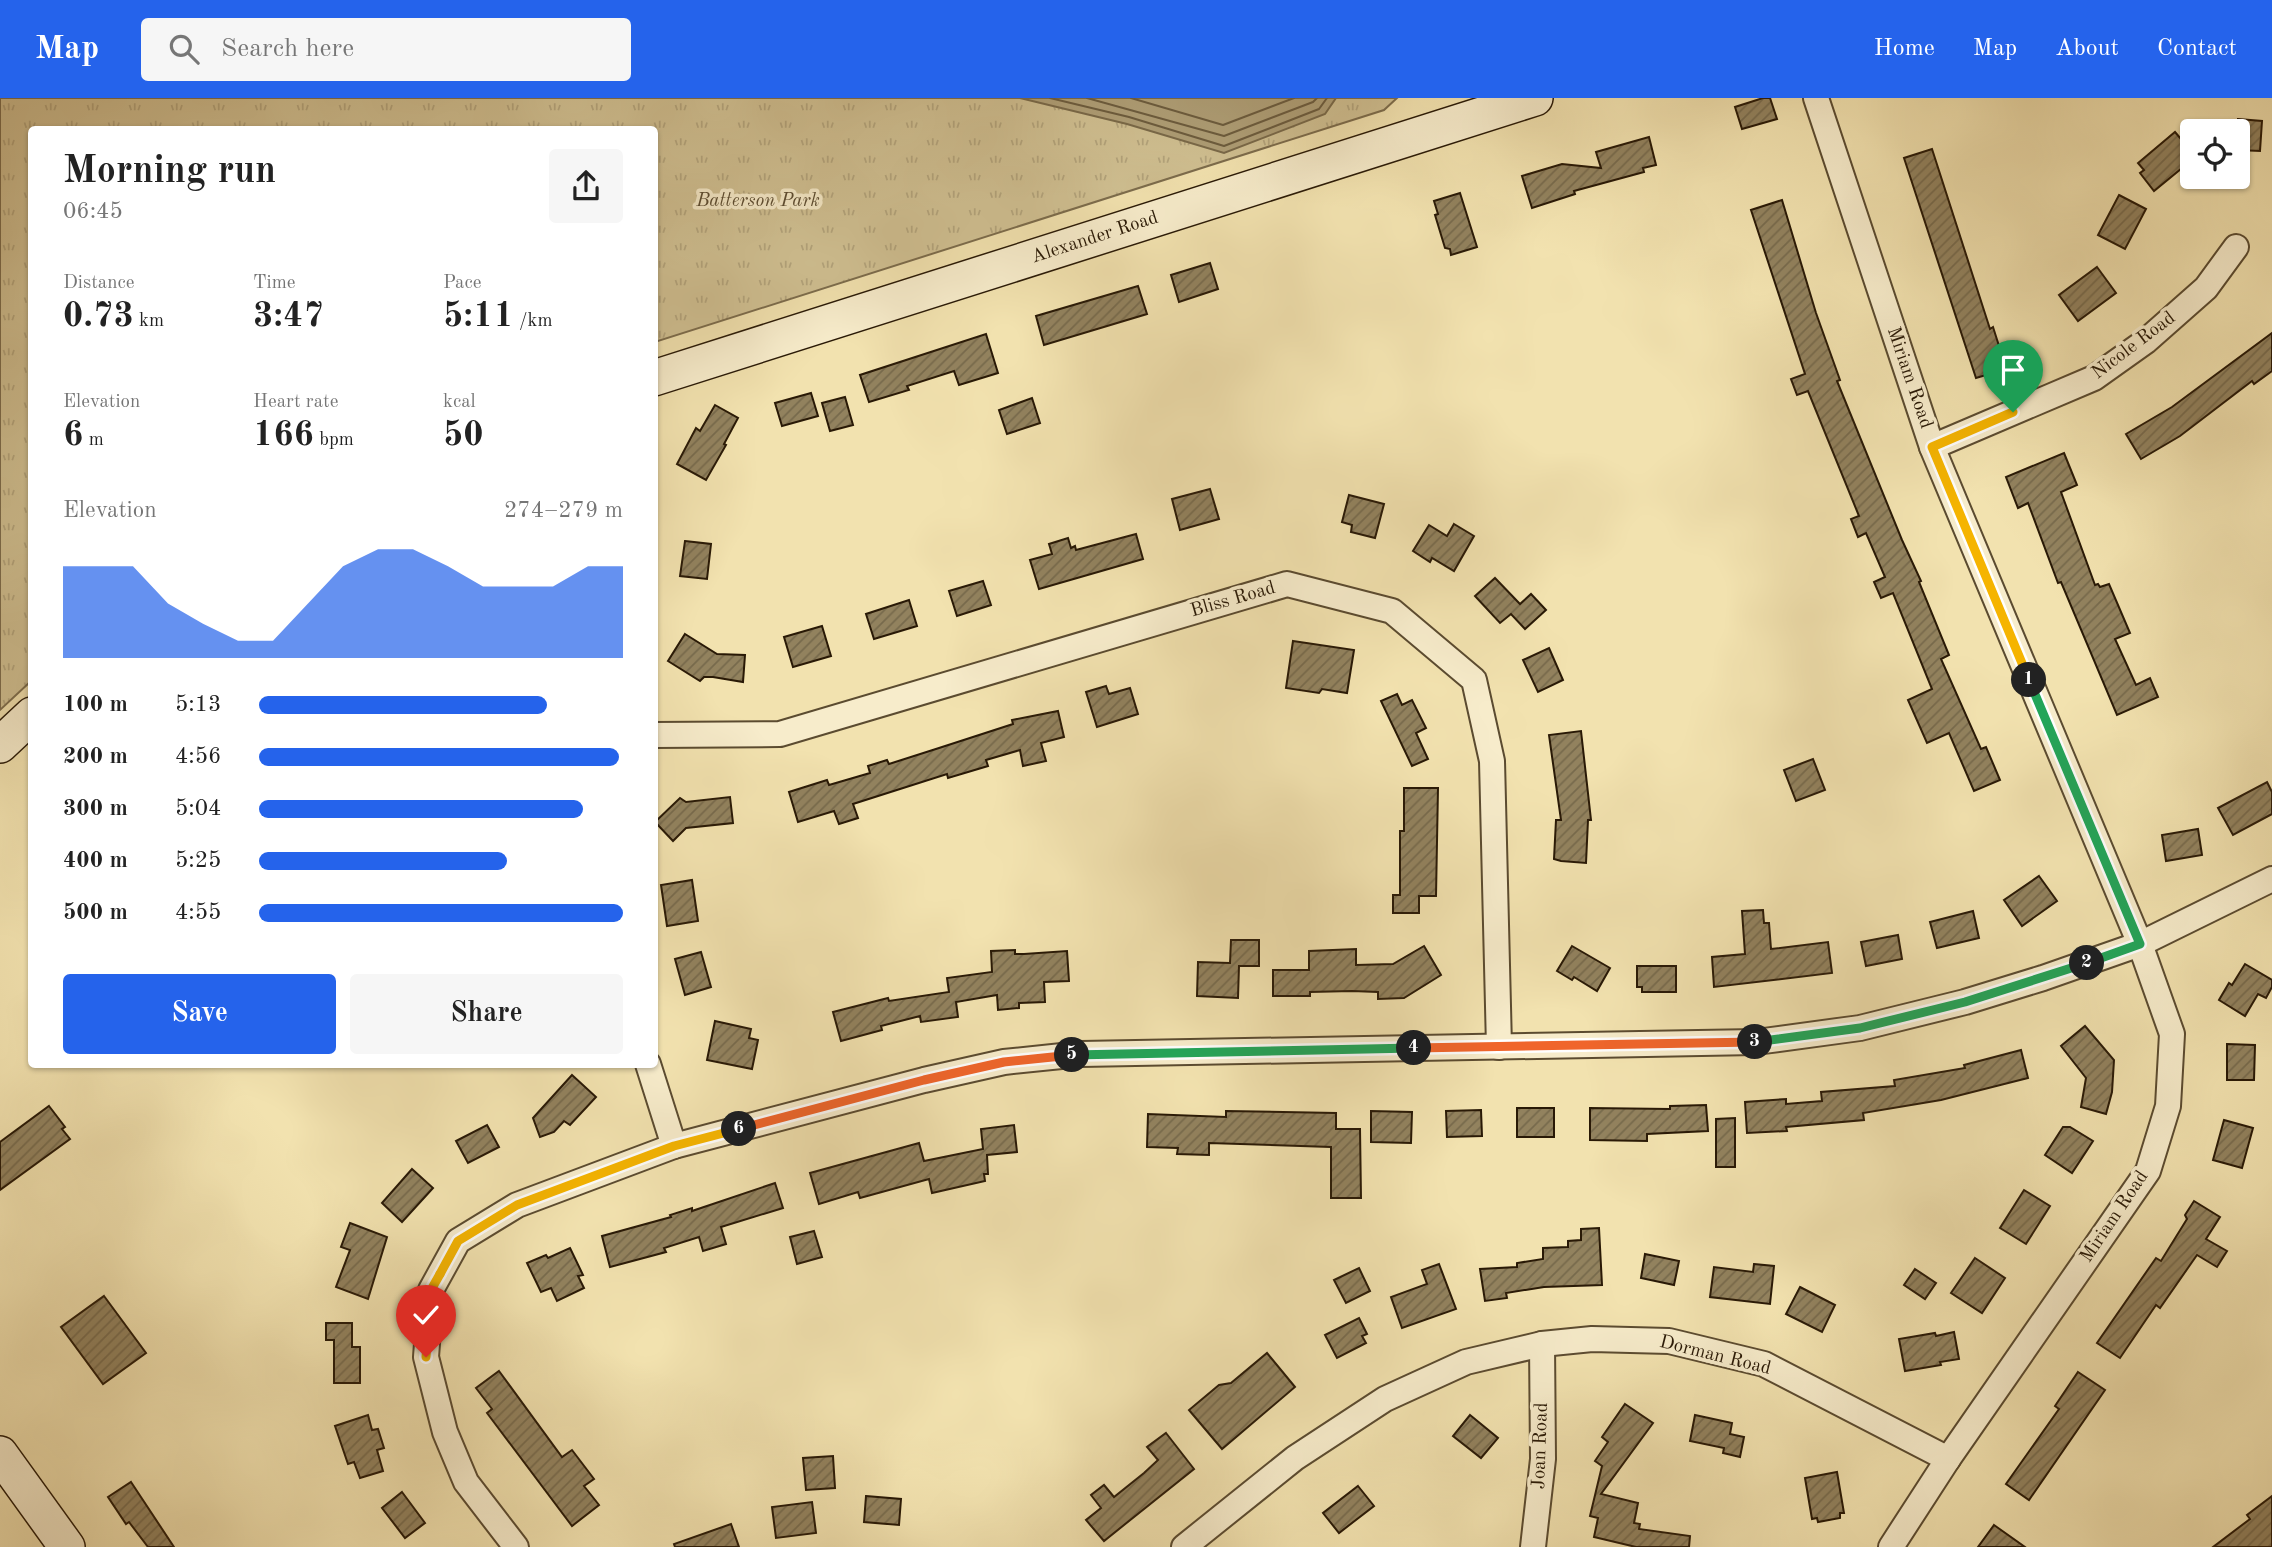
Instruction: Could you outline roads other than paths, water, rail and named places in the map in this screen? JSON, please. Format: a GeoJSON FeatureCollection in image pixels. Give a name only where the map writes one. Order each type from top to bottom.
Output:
{"type":"FeatureCollection","features":[{"type":"Feature","properties":{"kind":"street","name":"Alexander Road"},"geometry":{"type":"LineString","coordinates":[[658,377],[1535,98]]}},
{"type":"Feature","properties":{"kind":"street","name":"Miriam Road"},"geometry":{"type":"LineString","coordinates":[[1816,98],[1932,447],[2140,944],[2172,1034],[2168,1106],[2148,1171],[1948,1459],[1891,1547]]}},
{"type":"Feature","properties":{"kind":"street","name":"Nicole Road"},"geometry":{"type":"LineString","coordinates":[[1932,447],[2094,378],[2146,341],[2206,288],[2236,247]]}},
{"type":"Feature","properties":{"kind":"street","name":"Bliss Road"},"geometry":{"type":"LineString","coordinates":[[658,735],[780,734],[1287,584],[1392,611],[1474,680],[1492,761],[1499,1047]]}},
{"type":"Feature","properties":{"kind":"street"},"geometry":{"type":"LineString","coordinates":[[0,745],[28,719]]}},
{"type":"Feature","properties":{"kind":"street"},"geometry":{"type":"LineString","coordinates":[[516,1547],[466,1482],[445,1432],[426,1357],[431,1290],[458,1241],[517,1205],[674,1146],[924,1080],[1004,1062],[1081,1054],[1756,1042],[1860,1028],[1965,1002],[2140,944],[2272,879]]}},
{"type":"Feature","properties":{"kind":"street"},"geometry":{"type":"LineString","coordinates":[[649,1068],[674,1146]]}},
{"type":"Feature","properties":{"kind":"street","name":"Dorman Road"},"geometry":{"type":"LineString","coordinates":[[1184,1547],[1295,1458],[1385,1399],[1466,1362],[1542,1345],[1592,1339],[1669,1341],[1764,1364],[1948,1459]]}},
{"type":"Feature","properties":{"kind":"street","name":"Joan Road"},"geometry":{"type":"LineString","coordinates":[[1533,1547],[1543,1460],[1542,1345]]}},
{"type":"Feature","properties":{"kind":"street"},"geometry":{"type":"LineString","coordinates":[[0,1454],[67,1547]]}},
{"type":"Feature","properties":{"kind":"water"},"geometry":{"type":"Polygon","coordinates":[[[1020,98],[1336,98],[1325,114],[1224,153],[1127,124],[1020,98]]]}},
{"type":"Feature","properties":{"kind":"park label","name":"Batterson Park"},"geometry":{"type":"Point","coordinates":[758,201]}}]}
